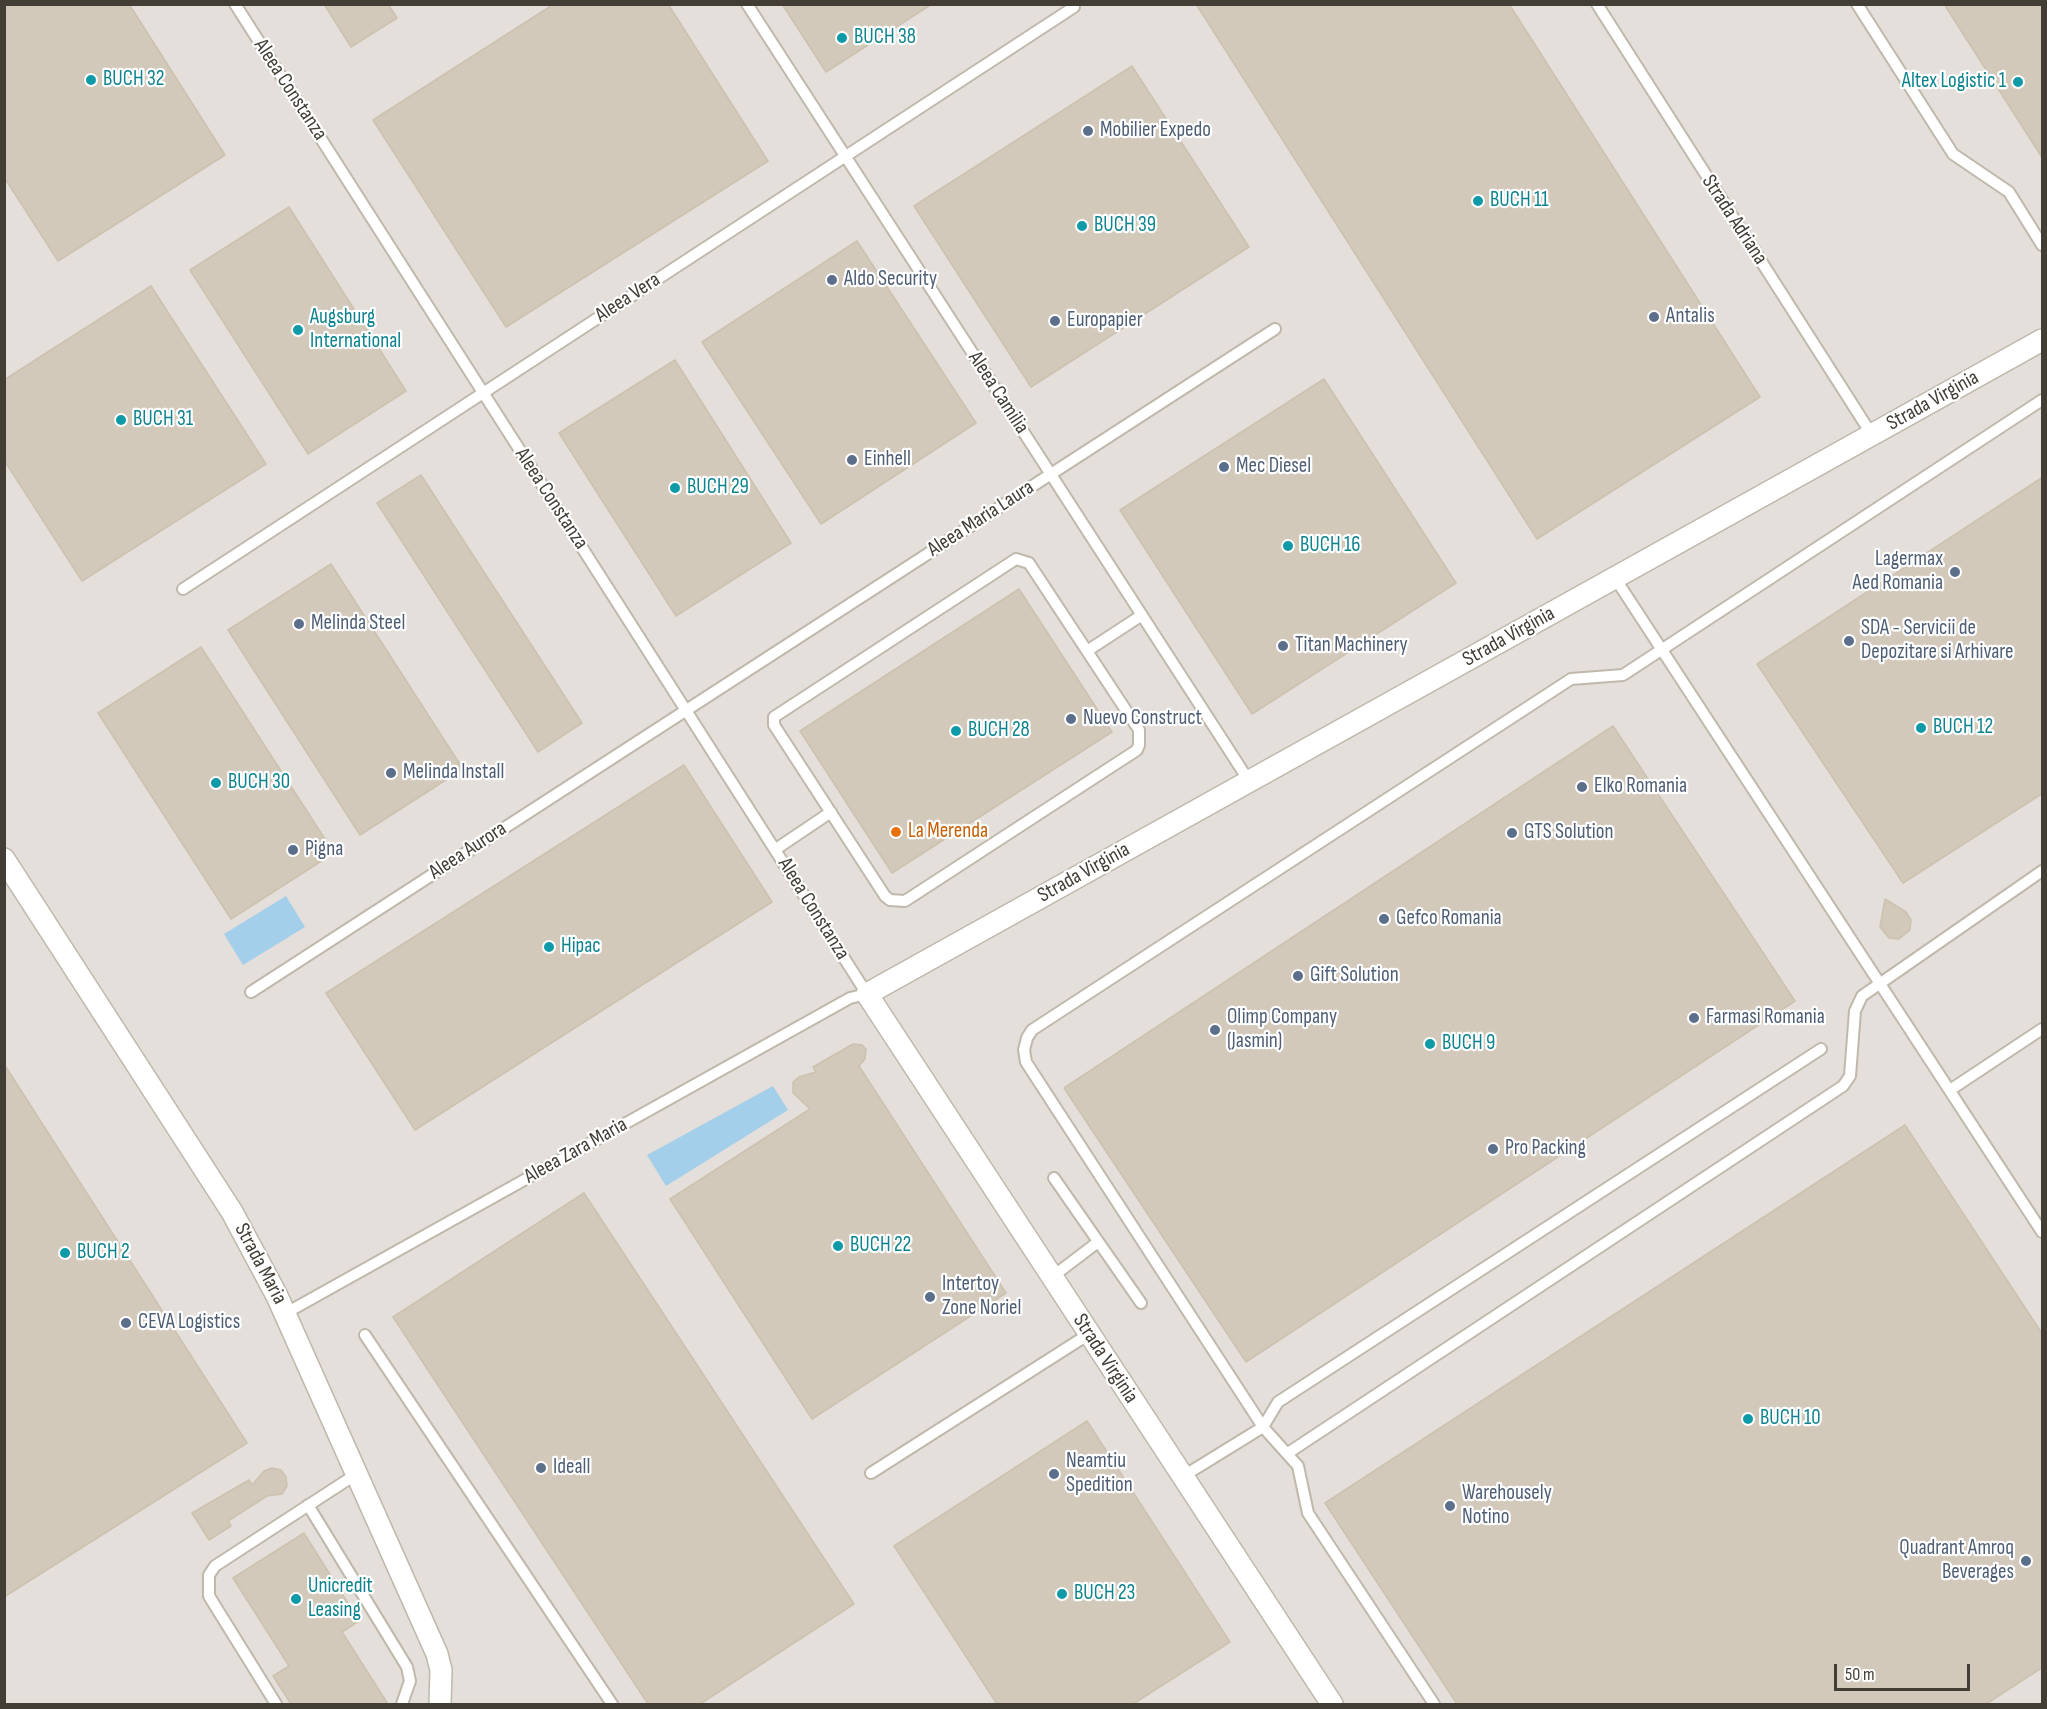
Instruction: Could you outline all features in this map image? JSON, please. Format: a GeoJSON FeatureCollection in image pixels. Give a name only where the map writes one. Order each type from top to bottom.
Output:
{"type":"FeatureCollection","features":[{"type":"Feature","properties":{"kind":"street","name":"Strada Virginia"},"geometry":{"type":"LineString","coordinates":[[1332,1704],[867,994],[2043,340]]}},
{"type":"Feature","properties":{"kind":"street","name":"Strada Maria"},"geometry":{"type":"LineString","coordinates":[[4,859],[232,1212],[286,1313],[438,1654],[441,1670],[440,1704]]}},
{"type":"Feature","properties":{"kind":"lane","name":"Aleea Constanza"},"geometry":{"type":"LineString","coordinates":[[235,4],[867,994]]}},
{"type":"Feature","properties":{"kind":"lane","name":"Aleea Camilia"},"geometry":{"type":"LineString","coordinates":[[747,4],[1249,782]]}},
{"type":"Feature","properties":{"kind":"lane","name":"Strada Adriana"},"geometry":{"type":"LineString","coordinates":[[1597,4],[1872,435]]}},
{"type":"Feature","properties":{"kind":"lane"},"geometry":{"type":"LineString","coordinates":[[1857,4],[1953,154],[2009,192],[2043,245]]}},
{"type":"Feature","properties":{"kind":"lane","name":"Aleea Vera"},"geometry":{"type":"LineString","coordinates":[[183,589],[1074,7]]}},
{"type":"Feature","properties":{"kind":"lane","name":"Aleea Maria Laura"},"geometry":{"type":"LineString","coordinates":[[686,710],[1275,329]]}},
{"type":"Feature","properties":{"kind":"lane"},"geometry":{"type":"LineString","coordinates":[[1434,1704],[1308,1513],[1302,1478],[1288,1453],[1271,1440],[1026,1062],[1024,1050],[1027,1038],[1032,1030],[1571,679],[1623,675],[2043,400]]}},
{"type":"Feature","properties":{"kind":"lane"},"geometry":{"type":"LineString","coordinates":[[1016,560],[1029,563],[1087,651],[1139,730],[1137,750],[905,901],[885,897],[774,725],[774,717],[1016,560]]}},
{"type":"Feature","properties":{"kind":"lane"},"geometry":{"type":"LineString","coordinates":[[1615,578],[2043,1232]]}},
{"type":"Feature","properties":{"kind":"lane"},"geometry":{"type":"LineString","coordinates":[[1087,651],[1142,615]]}},
{"type":"Feature","properties":{"kind":"lane","name":"Aleea Aurora"},"geometry":{"type":"LineString","coordinates":[[251,992],[686,710]]}},
{"type":"Feature","properties":{"kind":"lane"},"geometry":{"type":"LineString","coordinates":[[776,849],[831,812]]}},
{"type":"Feature","properties":{"kind":"lane"},"geometry":{"type":"LineString","coordinates":[[1288,1453],[1843,1086],[1850,1076],[1858,1001],[1880,983],[2043,871]]}},
{"type":"Feature","properties":{"kind":"lane","name":"Aleea Zara Maria"},"geometry":{"type":"LineString","coordinates":[[286,1313],[850,998],[867,994]]}},
{"type":"Feature","properties":{"kind":"lane"},"geometry":{"type":"LineString","coordinates":[[1950,1090],[2043,1029]]}},
{"type":"Feature","properties":{"kind":"lane"},"geometry":{"type":"LineString","coordinates":[[1182,1477],[1263,1427],[1278,1402],[1821,1049]]}},
{"type":"Feature","properties":{"kind":"lane"},"geometry":{"type":"LineString","coordinates":[[1054,1178],[1141,1303]]}},
{"type":"Feature","properties":{"kind":"lane"},"geometry":{"type":"LineString","coordinates":[[1052,1277],[1098,1242]]}},
{"type":"Feature","properties":{"kind":"lane"},"geometry":{"type":"LineString","coordinates":[[871,1473],[1089,1334]]}},
{"type":"Feature","properties":{"kind":"lane"},"geometry":{"type":"LineString","coordinates":[[365,1335],[612,1704]]}},
{"type":"Feature","properties":{"kind":"lane"},"geometry":{"type":"LineString","coordinates":[[276,1704],[209,1596],[209,1575],[215,1566],[358,1473]]}},
{"type":"Feature","properties":{"kind":"lane"},"geometry":{"type":"LineString","coordinates":[[308,1505],[407,1667],[410,1681],[402,1704]]}},
{"type":"Feature","properties":{"kind":"shaded area"},"geometry":{"type":"Polygon","coordinates":[[[5,5],[2042,5],[2042,1704],[5,1704],[5,5]]]}},
{"type":"Feature","properties":{"kind":"water"},"geometry":{"type":"Polygon","coordinates":[[[286,896],[305,927],[243,965],[224,934],[286,896]]]}},
{"type":"Feature","properties":{"kind":"water"},"geometry":{"type":"Polygon","coordinates":[[[773,1086],[788,1110],[666,1186],[647,1155],[773,1086]]]}},
{"type":"Feature","properties":{"kind":"building","name":"BUCH 32"},"geometry":{"type":"Polygon","coordinates":[[[4,4],[129,4],[225,155],[58,261],[4,177],[4,4]]]}},
{"type":"Feature","properties":{"kind":"building"},"geometry":{"type":"Polygon","coordinates":[[[324,4],[388,4],[397,18],[351,47],[324,4]]]}},
{"type":"Feature","properties":{"kind":"building"},"geometry":{"type":"Polygon","coordinates":[[[554,4],[668,4],[768,161],[506,327],[373,120],[554,4]]]}},
{"type":"Feature","properties":{"kind":"building","name":"BUCH 38"},"geometry":{"type":"Polygon","coordinates":[[[782,4],[932,4],[826,72],[782,4]]]}},
{"type":"Feature","properties":{"kind":"building","name":"BUCH 11"},"geometry":{"type":"Polygon","coordinates":[[[1196,4],[1509,4],[1760,397],[1537,539],[1196,4]]]}},
{"type":"Feature","properties":{"kind":"building","name":"Altex Logistic 1"},"geometry":{"type":"Polygon","coordinates":[[[1944,4],[2043,4],[2043,159],[1944,4]]]}},
{"type":"Feature","properties":{"kind":"building","name":"BUCH 39"},"geometry":{"type":"Polygon","coordinates":[[[1132,66],[1249,247],[1031,387],[914,206],[1132,66]]]}},
{"type":"Feature","properties":{"kind":"building","name":"Augsburg International"},"geometry":{"type":"Polygon","coordinates":[[[289,207],[406,391],[308,454],[190,270],[289,207]]]}},
{"type":"Feature","properties":{"kind":"building"},"geometry":{"type":"Polygon","coordinates":[[[857,241],[976,423],[821,524],[702,342],[857,241]]]}},
{"type":"Feature","properties":{"kind":"building","name":"BUCH 31"},"geometry":{"type":"Polygon","coordinates":[[[151,286],[266,464],[82,581],[4,460],[4,380],[151,286]]]}},
{"type":"Feature","properties":{"kind":"building","name":"BUCH 29"},"geometry":{"type":"Polygon","coordinates":[[[675,360],[791,543],[676,616],[559,433],[675,360]]]}},
{"type":"Feature","properties":{"kind":"building","name":"BUCH 16"},"geometry":{"type":"Polygon","coordinates":[[[1324,379],[1456,583],[1252,714],[1120,510],[1324,379]]]}},
{"type":"Feature","properties":{"kind":"building"},"geometry":{"type":"Polygon","coordinates":[[[421,475],[582,723],[538,752],[377,503],[421,475]]]}},
{"type":"Feature","properties":{"kind":"building","name":"BUCH 12"},"geometry":{"type":"Polygon","coordinates":[[[2043,477],[2043,793],[1903,883],[1757,664],[2043,477]]]}},
{"type":"Feature","properties":{"kind":"building"},"geometry":{"type":"Polygon","coordinates":[[[331,564],[463,769],[360,835],[228,630],[331,564]]]}},
{"type":"Feature","properties":{"kind":"building","name":"BUCH 28"},"geometry":{"type":"Polygon","coordinates":[[[1019,589],[1112,732],[892,873],[800,731],[1019,589]]]}},
{"type":"Feature","properties":{"kind":"building","name":"BUCH 30"},"geometry":{"type":"Polygon","coordinates":[[[201,647],[334,853],[231,919],[98,713],[201,647]]]}},
{"type":"Feature","properties":{"kind":"building","name":"BUCH 9"},"geometry":{"type":"Polygon","coordinates":[[[1613,726],[1795,1001],[1246,1362],[1064,1088],[1613,726]]]}},
{"type":"Feature","properties":{"kind":"building","name":"Hipac"},"geometry":{"type":"Polygon","coordinates":[[[684,765],[772,902],[415,1130],[326,993],[684,765]]]}},
{"type":"Feature","properties":{"kind":"building"},"geometry":{"type":"Polygon","coordinates":[[[1885,899],[1906,912],[1911,920],[1910,930],[1899,939],[1889,938],[1880,927],[1885,899]]]}},
{"type":"Feature","properties":{"kind":"building","name":"BUCH 22"},"geometry":{"type":"Polygon","coordinates":[[[853,1044],[862,1045],[866,1049],[865,1059],[859,1066],[1006,1293],[812,1419],[670,1199],[810,1109],[793,1093],[793,1082],[799,1077],[816,1072],[813,1067],[853,1044]]]}},
{"type":"Feature","properties":{"kind":"building","name":"BUCH 2"},"geometry":{"type":"Polygon","coordinates":[[[4,1064],[247,1443],[4,1597],[4,1064]]]}},
{"type":"Feature","properties":{"kind":"building","name":"BUCH 10"},"geometry":{"type":"Polygon","coordinates":[[[1905,1125],[2043,1335],[2043,1667],[1986,1704],[1457,1704],[1325,1503],[1905,1125]]]}},
{"type":"Feature","properties":{"kind":"building"},"geometry":{"type":"Polygon","coordinates":[[[584,1193],[854,1604],[700,1704],[648,1704],[393,1317],[584,1193]]]}},
{"type":"Feature","properties":{"kind":"building","name":"BUCH 23"},"geometry":{"type":"Polygon","coordinates":[[[1087,1421],[1230,1642],[1133,1704],[997,1704],[894,1546],[1087,1421]]]}},
{"type":"Feature","properties":{"kind":"building"},"geometry":{"type":"Polygon","coordinates":[[[272,1468],[281,1470],[286,1477],[287,1486],[282,1494],[267,1496],[228,1521],[231,1526],[209,1540],[192,1513],[249,1480],[252,1485],[264,1471],[272,1468]]]}},
{"type":"Feature","properties":{"kind":"building","name":"Unicredit Leasing"},"geometry":{"type":"Polygon","coordinates":[[[304,1533],[359,1621],[342,1632],[388,1704],[291,1704],[273,1676],[289,1666],[233,1578],[304,1533]]]}},
{"type":"Feature","properties":{"kind":"place","name":"BUCH 38"},"geometry":{"type":"Point","coordinates":[842,38]}},
{"type":"Feature","properties":{"kind":"place","name":"BUCH 32"},"geometry":{"type":"Point","coordinates":[91,80]}},
{"type":"Feature","properties":{"kind":"place","name":"Altex Logistic 1"},"geometry":{"type":"Point","coordinates":[2018,82]}},
{"type":"Feature","properties":{"kind":"place","name":"Mobilier Expedo"},"geometry":{"type":"Point","coordinates":[1088,131]}},
{"type":"Feature","properties":{"kind":"place","name":"BUCH 11"},"geometry":{"type":"Point","coordinates":[1478,201]}},
{"type":"Feature","properties":{"kind":"place","name":"BUCH 39"},"geometry":{"type":"Point","coordinates":[1082,226]}},
{"type":"Feature","properties":{"kind":"place","name":"Aldo Security"},"geometry":{"type":"Point","coordinates":[832,280]}},
{"type":"Feature","properties":{"kind":"place","name":"Antalis"},"geometry":{"type":"Point","coordinates":[1654,317]}},
{"type":"Feature","properties":{"kind":"place","name":"Europapier"},"geometry":{"type":"Point","coordinates":[1055,321]}},
{"type":"Feature","properties":{"kind":"place","name":"Augsburg International"},"geometry":{"type":"Point","coordinates":[298,330]}},
{"type":"Feature","properties":{"kind":"place","name":"BUCH 31"},"geometry":{"type":"Point","coordinates":[121,420]}},
{"type":"Feature","properties":{"kind":"place","name":"Einhell"},"geometry":{"type":"Point","coordinates":[852,460]}},
{"type":"Feature","properties":{"kind":"place","name":"Mec Diesel"},"geometry":{"type":"Point","coordinates":[1224,467]}},
{"type":"Feature","properties":{"kind":"place","name":"BUCH 29"},"geometry":{"type":"Point","coordinates":[675,488]}},
{"type":"Feature","properties":{"kind":"place","name":"BUCH 16"},"geometry":{"type":"Point","coordinates":[1288,546]}},
{"type":"Feature","properties":{"kind":"place","name":"Lagermax Aed Romania"},"geometry":{"type":"Point","coordinates":[1955,572]}},
{"type":"Feature","properties":{"kind":"place","name":"Melinda Steel"},"geometry":{"type":"Point","coordinates":[299,624]}},
{"type":"Feature","properties":{"kind":"place","name":"SDA - Servicii de Depozitare si Arhivare"},"geometry":{"type":"Point","coordinates":[1849,641]}},
{"type":"Feature","properties":{"kind":"place","name":"Titan Machinery"},"geometry":{"type":"Point","coordinates":[1283,646]}},
{"type":"Feature","properties":{"kind":"place","name":"Nuevo Construct"},"geometry":{"type":"Point","coordinates":[1071,719]}},
{"type":"Feature","properties":{"kind":"place","name":"BUCH 12"},"geometry":{"type":"Point","coordinates":[1921,728]}},
{"type":"Feature","properties":{"kind":"place","name":"BUCH 28"},"geometry":{"type":"Point","coordinates":[956,731]}},
{"type":"Feature","properties":{"kind":"place","name":"Melinda Install"},"geometry":{"type":"Point","coordinates":[391,773]}},
{"type":"Feature","properties":{"kind":"place","name":"BUCH 30"},"geometry":{"type":"Point","coordinates":[216,783]}},
{"type":"Feature","properties":{"kind":"place","name":"Elko Romania"},"geometry":{"type":"Point","coordinates":[1582,787]}},
{"type":"Feature","properties":{"kind":"place","name":"La Merenda"},"geometry":{"type":"Point","coordinates":[896,832]}},
{"type":"Feature","properties":{"kind":"place","name":"GTS Solution"},"geometry":{"type":"Point","coordinates":[1512,833]}},
{"type":"Feature","properties":{"kind":"place","name":"Pigna"},"geometry":{"type":"Point","coordinates":[293,850]}},
{"type":"Feature","properties":{"kind":"place","name":"Gefco Romania"},"geometry":{"type":"Point","coordinates":[1384,919]}},
{"type":"Feature","properties":{"kind":"place","name":"Hipac"},"geometry":{"type":"Point","coordinates":[549,947]}},
{"type":"Feature","properties":{"kind":"place","name":"Gift Solution"},"geometry":{"type":"Point","coordinates":[1298,976]}},
{"type":"Feature","properties":{"kind":"place","name":"Farmasi Romania"},"geometry":{"type":"Point","coordinates":[1694,1018]}},
{"type":"Feature","properties":{"kind":"place","name":"Olimp Company (Jasmin)"},"geometry":{"type":"Point","coordinates":[1215,1030]}},
{"type":"Feature","properties":{"kind":"place","name":"BUCH 9"},"geometry":{"type":"Point","coordinates":[1430,1044]}},
{"type":"Feature","properties":{"kind":"place","name":"Pro Packing"},"geometry":{"type":"Point","coordinates":[1493,1149]}},
{"type":"Feature","properties":{"kind":"place","name":"BUCH 22"},"geometry":{"type":"Point","coordinates":[838,1246]}},
{"type":"Feature","properties":{"kind":"place","name":"BUCH 2"},"geometry":{"type":"Point","coordinates":[65,1253]}},
{"type":"Feature","properties":{"kind":"place","name":"Intertoy Zone Noriel"},"geometry":{"type":"Point","coordinates":[930,1297]}},
{"type":"Feature","properties":{"kind":"place","name":"CEVA Logistics"},"geometry":{"type":"Point","coordinates":[126,1323]}},
{"type":"Feature","properties":{"kind":"place","name":"BUCH 10"},"geometry":{"type":"Point","coordinates":[1748,1419]}},
{"type":"Feature","properties":{"kind":"place","name":"Ideall"},"geometry":{"type":"Point","coordinates":[541,1468]}},
{"type":"Feature","properties":{"kind":"place","name":"Neamtiu Spedition"},"geometry":{"type":"Point","coordinates":[1054,1474]}},
{"type":"Feature","properties":{"kind":"place","name":"Warehousely Notino"},"geometry":{"type":"Point","coordinates":[1450,1506]}},
{"type":"Feature","properties":{"kind":"place","name":"Quadrant Amroq Beverages"},"geometry":{"type":"Point","coordinates":[2026,1561]}},
{"type":"Feature","properties":{"kind":"place","name":"BUCH 23"},"geometry":{"type":"Point","coordinates":[1062,1594]}},
{"type":"Feature","properties":{"kind":"place","name":"Unicredit Leasing"},"geometry":{"type":"Point","coordinates":[296,1599]}}]}
